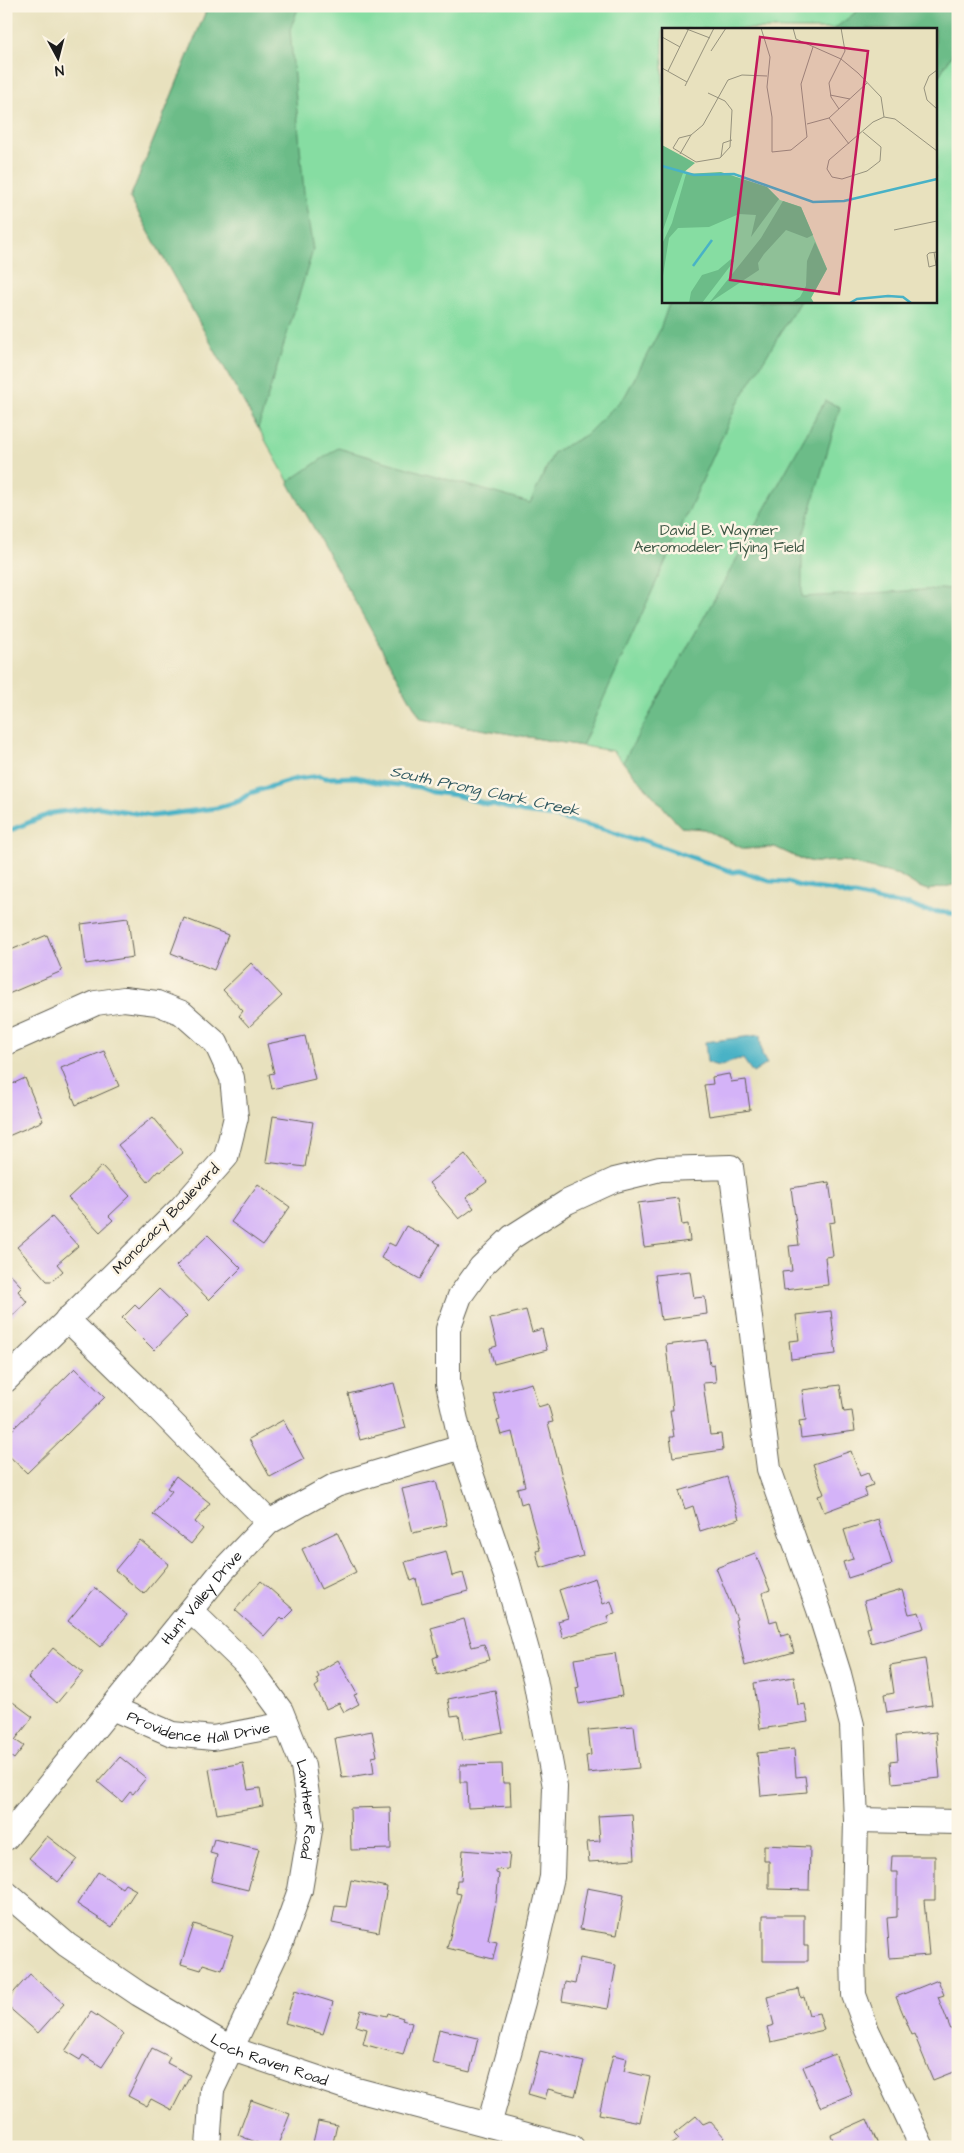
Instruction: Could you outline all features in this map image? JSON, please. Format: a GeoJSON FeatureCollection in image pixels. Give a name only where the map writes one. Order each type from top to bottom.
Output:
{"type":"FeatureCollection","features":[{"type":"Feature","properties":{"kind":"street","name":"Monocacy Boulevard"},"geometry":{"type":"LineString","coordinates":[[6,1043],[96,1003],[124,999],[157,1003],[182,1013],[216,1043],[232,1078],[236,1118],[226,1157],[180,1209],[6,1380]]}},
{"type":"Feature","properties":{"kind":"street"},"geometry":{"type":"LineString","coordinates":[[489,2126],[523,2002],[552,1877],[554,1786],[535,1678],[507,1579],[462,1447],[448,1384],[448,1329],[460,1296],[480,1267],[512,1237],[567,1202],[615,1180],[660,1170],[731,1167],[769,1469],[819,1610],[852,1726],[856,1820],[854,1995],[867,2030],[922,2147]]}},
{"type":"Feature","properties":{"kind":"street"},"geometry":{"type":"LineString","coordinates":[[67,1319],[142,1392],[269,1522]]}},
{"type":"Feature","properties":{"kind":"street","name":"Hunt Valley Drive"},"geometry":{"type":"LineString","coordinates":[[6,1838],[224,1569],[269,1522],[336,1485],[462,1447]]}},
{"type":"Feature","properties":{"kind":"street","name":"Lawther Road"},"geometry":{"type":"LineString","coordinates":[[191,1611],[248,1666],[281,1710],[303,1766],[311,1824],[300,1890],[281,1943],[212,2090],[208,2147]]}},
{"type":"Feature","properties":{"kind":"street","name":"Providence Hall Drive"},"geometry":{"type":"LineString","coordinates":[[112,1708],[172,1734],[213,1738],[286,1724]]}},
{"type":"Feature","properties":{"kind":"street"},"geometry":{"type":"LineString","coordinates":[[856,1820],[958,1822]]}},
{"type":"Feature","properties":{"kind":"street","name":"Loch Raven Road"},"geometry":{"type":"LineString","coordinates":[[6,1892],[75,1950],[139,1994],[232,2049],[342,2086],[572,2147]]}},
{"type":"Feature","properties":{"kind":"green space","name":"David B. Waymer Aeromodeler Flying Field"},"geometry":{"type":"Polygon","coordinates":[[[208,6],[958,6],[958,884],[928,890],[899,875],[843,861],[815,862],[800,859],[775,847],[744,849],[704,829],[681,827],[613,751],[421,719],[130,198],[208,6]]]}},
{"type":"Feature","properties":{"kind":"green space"},"geometry":{"type":"Polygon","coordinates":[[[208,6],[299,6],[290,30],[304,193],[313,250],[258,428],[130,198],[208,6]]]}},
{"type":"Feature","properties":{"kind":"green space"},"geometry":{"type":"Polygon","coordinates":[[[864,6],[958,6],[958,45],[936,80],[936,28],[835,28],[864,6]]]}},
{"type":"Feature","properties":{"kind":"green space"},"geometry":{"type":"Polygon","coordinates":[[[670,302],[799,302],[736,406],[582,746],[421,719],[288,482],[338,448],[530,503],[554,452],[586,435],[625,396],[659,332],[670,302]]]}},
{"type":"Feature","properties":{"kind":"green space"},"geometry":{"type":"Polygon","coordinates":[[[825,401],[840,407],[802,540],[802,597],[958,588],[958,884],[928,890],[899,875],[843,861],[815,862],[800,859],[775,847],[744,849],[704,829],[681,827],[623,762],[825,401]]]}},
{"type":"Feature","properties":{"kind":"water"},"geometry":{"type":"Polygon","coordinates":[[[760,1035],[762,1055],[767,1064],[753,1073],[743,1059],[719,1066],[707,1062],[705,1042],[760,1035]]]}},
{"type":"Feature","properties":{"kind":"building"},"geometry":{"type":"Polygon","coordinates":[[[128,918],[133,957],[86,964],[81,924],[128,918]]]}},
{"type":"Feature","properties":{"kind":"building"},"geometry":{"type":"Polygon","coordinates":[[[184,918],[228,935],[214,970],[171,953],[184,918]]]}},
{"type":"Feature","properties":{"kind":"building"},"geometry":{"type":"Polygon","coordinates":[[[47,935],[62,971],[6,995],[6,952],[47,935]]]}},
{"type":"Feature","properties":{"kind":"building"},"geometry":{"type":"Polygon","coordinates":[[[251,963],[282,996],[249,1027],[239,1016],[243,1011],[223,990],[251,963]]]}},
{"type":"Feature","properties":{"kind":"building"},"geometry":{"type":"Polygon","coordinates":[[[305,1036],[315,1079],[272,1089],[269,1074],[274,1073],[267,1044],[305,1036]]]}},
{"type":"Feature","properties":{"kind":"building"},"geometry":{"type":"Polygon","coordinates":[[[104,1051],[119,1086],[76,1105],[61,1068],[104,1051]]]}},
{"type":"Feature","properties":{"kind":"building"},"geometry":{"type":"Polygon","coordinates":[[[729,1074],[731,1082],[746,1080],[750,1110],[709,1116],[704,1085],[713,1084],[712,1077],[729,1074]]]}},
{"type":"Feature","properties":{"kind":"building"},"geometry":{"type":"Polygon","coordinates":[[[25,1078],[43,1121],[6,1137],[6,1094],[11,1092],[8,1086],[25,1078]]]}},
{"type":"Feature","properties":{"kind":"building"},"geometry":{"type":"Polygon","coordinates":[[[273,1116],[313,1122],[305,1167],[266,1162],[273,1116]]]}},
{"type":"Feature","properties":{"kind":"building"},"geometry":{"type":"Polygon","coordinates":[[[153,1117],[183,1153],[160,1172],[158,1171],[148,1182],[118,1145],[153,1117]]]}},
{"type":"Feature","properties":{"kind":"building"},"geometry":{"type":"Polygon","coordinates":[[[465,1154],[487,1182],[466,1198],[474,1208],[459,1219],[429,1183],[465,1154]]]}},
{"type":"Feature","properties":{"kind":"building"},"geometry":{"type":"Polygon","coordinates":[[[102,1166],[130,1196],[109,1216],[113,1220],[100,1232],[68,1198],[102,1166]]]}},
{"type":"Feature","properties":{"kind":"building"},"geometry":{"type":"Polygon","coordinates":[[[829,1182],[835,1222],[829,1223],[833,1256],[825,1257],[828,1285],[784,1290],[782,1272],[792,1271],[789,1246],[799,1245],[791,1188],[829,1182]]]}},
{"type":"Feature","properties":{"kind":"building"},"geometry":{"type":"Polygon","coordinates":[[[258,1184],[290,1207],[263,1245],[231,1222],[258,1184]]]}},
{"type":"Feature","properties":{"kind":"building"},"geometry":{"type":"Polygon","coordinates":[[[678,1198],[682,1225],[688,1224],[690,1241],[644,1247],[638,1203],[678,1198]]]}},
{"type":"Feature","properties":{"kind":"building"},"geometry":{"type":"Polygon","coordinates":[[[52,1217],[78,1246],[57,1264],[63,1271],[52,1281],[47,1281],[17,1247],[52,1217]]]}},
{"type":"Feature","properties":{"kind":"building"},"geometry":{"type":"Polygon","coordinates":[[[406,1226],[440,1244],[420,1279],[381,1258],[389,1243],[395,1246],[406,1226]]]}},
{"type":"Feature","properties":{"kind":"building"},"geometry":{"type":"Polygon","coordinates":[[[208,1235],[241,1268],[209,1300],[176,1266],[208,1235]]]}},
{"type":"Feature","properties":{"kind":"building"},"geometry":{"type":"Polygon","coordinates":[[[6,1270],[22,1287],[18,1291],[27,1302],[6,1322],[6,1270]]]}},
{"type":"Feature","properties":{"kind":"building"},"geometry":{"type":"Polygon","coordinates":[[[690,1271],[694,1298],[705,1297],[707,1314],[661,1320],[655,1275],[690,1271]]]}},
{"type":"Feature","properties":{"kind":"building"},"geometry":{"type":"Polygon","coordinates":[[[159,1289],[187,1316],[154,1350],[122,1318],[135,1305],[139,1309],[159,1289]]]}},
{"type":"Feature","properties":{"kind":"building"},"geometry":{"type":"Polygon","coordinates":[[[526,1310],[532,1332],[542,1329],[547,1350],[494,1364],[490,1348],[497,1346],[490,1319],[526,1310]]]}},
{"type":"Feature","properties":{"kind":"building"},"geometry":{"type":"Polygon","coordinates":[[[831,1311],[836,1354],[791,1359],[789,1341],[799,1340],[796,1315],[831,1311]]]}},
{"type":"Feature","properties":{"kind":"building"},"geometry":{"type":"Polygon","coordinates":[[[707,1340],[710,1365],[714,1364],[716,1382],[703,1383],[710,1435],[721,1434],[723,1450],[673,1457],[670,1437],[674,1437],[670,1410],[673,1410],[666,1345],[707,1340]]]}},
{"type":"Feature","properties":{"kind":"building"},"geometry":{"type":"Polygon","coordinates":[[[75,1368],[105,1397],[27,1473],[6,1453],[6,1436],[75,1368]]]}},
{"type":"Feature","properties":{"kind":"building"},"geometry":{"type":"Polygon","coordinates":[[[394,1383],[406,1428],[360,1440],[348,1394],[394,1383]]]}},
{"type":"Feature","properties":{"kind":"building"},"geometry":{"type":"Polygon","coordinates":[[[532,1383],[538,1407],[548,1404],[553,1422],[548,1423],[583,1556],[540,1568],[536,1551],[540,1550],[527,1502],[521,1504],[517,1488],[525,1486],[512,1432],[501,1435],[497,1421],[500,1420],[493,1393],[532,1383]]]}},
{"type":"Feature","properties":{"kind":"building"},"geometry":{"type":"Polygon","coordinates":[[[840,1385],[844,1412],[852,1411],[855,1431],[801,1438],[799,1421],[806,1420],[802,1390],[840,1385]]]}},
{"type":"Feature","properties":{"kind":"building"},"geometry":{"type":"Polygon","coordinates":[[[283,1420],[304,1459],[270,1477],[249,1439],[283,1420]]]}},
{"type":"Feature","properties":{"kind":"building"},"geometry":{"type":"Polygon","coordinates":[[[851,1451],[860,1476],[868,1473],[873,1485],[864,1488],[867,1496],[824,1512],[818,1496],[824,1494],[813,1464],[851,1451]]]}},
{"type":"Feature","properties":{"kind":"building"},"geometry":{"type":"Polygon","coordinates":[[[176,1476],[210,1503],[195,1522],[203,1529],[191,1544],[153,1514],[172,1491],[167,1488],[176,1476]]]}},
{"type":"Feature","properties":{"kind":"building"},"geometry":{"type":"Polygon","coordinates":[[[727,1477],[739,1519],[700,1531],[693,1506],[685,1509],[679,1491],[727,1477]]]}},
{"type":"Feature","properties":{"kind":"building"},"geometry":{"type":"Polygon","coordinates":[[[436,1481],[447,1525],[413,1533],[402,1489],[436,1481]]]}},
{"type":"Feature","properties":{"kind":"building"},"geometry":{"type":"Polygon","coordinates":[[[878,1519],[892,1564],[848,1578],[843,1562],[853,1559],[844,1530],[878,1519]]]}},
{"type":"Feature","properties":{"kind":"building"},"geometry":{"type":"Polygon","coordinates":[[[337,1532],[356,1572],[321,1589],[302,1549],[337,1532]]]}},
{"type":"Feature","properties":{"kind":"building"},"geometry":{"type":"Polygon","coordinates":[[[140,1540],[169,1564],[144,1594],[115,1570],[140,1540]]]}},
{"type":"Feature","properties":{"kind":"building"},"geometry":{"type":"Polygon","coordinates":[[[446,1551],[452,1576],[463,1573],[468,1591],[422,1603],[416,1579],[411,1581],[405,1562],[446,1551]]]}},
{"type":"Feature","properties":{"kind":"building"},"geometry":{"type":"Polygon","coordinates":[[[755,1553],[770,1590],[762,1593],[770,1622],[777,1620],[781,1636],[789,1634],[794,1652],[745,1666],[735,1620],[737,1619],[716,1568],[755,1553]]]}},
{"type":"Feature","properties":{"kind":"building"},"geometry":{"type":"Polygon","coordinates":[[[595,1578],[603,1604],[611,1601],[615,1614],[607,1616],[609,1623],[563,1638],[558,1621],[568,1618],[559,1590],[595,1578]]]}},
{"type":"Feature","properties":{"kind":"building"},"geometry":{"type":"Polygon","coordinates":[[[261,1581],[294,1610],[284,1620],[281,1617],[264,1636],[235,1610],[261,1581]]]}},
{"type":"Feature","properties":{"kind":"building"},"geometry":{"type":"Polygon","coordinates":[[[95,1588],[127,1615],[100,1647],[68,1621],[95,1588]]]}},
{"type":"Feature","properties":{"kind":"building"},"geometry":{"type":"Polygon","coordinates":[[[902,1590],[909,1614],[919,1612],[924,1628],[871,1643],[867,1628],[871,1627],[864,1601],[902,1590]]]}},
{"type":"Feature","properties":{"kind":"building"},"geometry":{"type":"Polygon","coordinates":[[[464,1619],[472,1647],[484,1644],[489,1660],[437,1675],[433,1658],[438,1656],[431,1628],[464,1619]]]}},
{"type":"Feature","properties":{"kind":"building"},"geometry":{"type":"Polygon","coordinates":[[[53,1648],[83,1672],[57,1703],[28,1678],[53,1648]]]}},
{"type":"Feature","properties":{"kind":"building"},"geometry":{"type":"Polygon","coordinates":[[[615,1653],[622,1696],[579,1704],[576,1688],[579,1687],[574,1659],[615,1653]]]}},
{"type":"Feature","properties":{"kind":"building"},"geometry":{"type":"Polygon","coordinates":[[[925,1659],[932,1705],[887,1712],[884,1695],[894,1693],[890,1665],[925,1659]]]}},
{"type":"Feature","properties":{"kind":"building"},"geometry":{"type":"Polygon","coordinates":[[[338,1660],[357,1694],[354,1695],[359,1704],[344,1712],[339,1703],[326,1709],[315,1687],[319,1684],[316,1679],[319,1677],[317,1673],[338,1660]]]}},
{"type":"Feature","properties":{"kind":"building"},"geometry":{"type":"Polygon","coordinates":[[[794,1677],[798,1705],[805,1704],[808,1722],[760,1729],[754,1683],[794,1677]]]}},
{"type":"Feature","properties":{"kind":"building"},"geometry":{"type":"Polygon","coordinates":[[[495,1690],[503,1732],[463,1740],[459,1715],[451,1716],[448,1699],[495,1690]]]}},
{"type":"Feature","properties":{"kind":"building"},"geometry":{"type":"Polygon","coordinates":[[[6,1697],[33,1717],[15,1740],[24,1746],[14,1759],[6,1753],[6,1697]]]}},
{"type":"Feature","properties":{"kind":"building"},"geometry":{"type":"Polygon","coordinates":[[[634,1726],[639,1768],[588,1773],[586,1756],[591,1755],[588,1730],[634,1726]]]}},
{"type":"Feature","properties":{"kind":"building"},"geometry":{"type":"Polygon","coordinates":[[[372,1731],[377,1756],[372,1757],[374,1773],[342,1778],[335,1738],[372,1731]]]}},
{"type":"Feature","properties":{"kind":"building"},"geometry":{"type":"Polygon","coordinates":[[[936,1732],[940,1778],[893,1783],[891,1761],[898,1760],[896,1736],[936,1732]]]}},
{"type":"Feature","properties":{"kind":"building"},"geometry":{"type":"Polygon","coordinates":[[[794,1749],[796,1777],[805,1776],[807,1792],[761,1796],[757,1753],[794,1749]]]}},
{"type":"Feature","properties":{"kind":"building"},"geometry":{"type":"Polygon","coordinates":[[[120,1757],[146,1778],[133,1794],[130,1792],[122,1802],[98,1782],[120,1757]]]}},
{"type":"Feature","properties":{"kind":"building"},"geometry":{"type":"Polygon","coordinates":[[[243,1763],[248,1790],[260,1788],[263,1806],[217,1814],[209,1769],[243,1763]]]}},
{"type":"Feature","properties":{"kind":"building"},"geometry":{"type":"Polygon","coordinates":[[[502,1764],[503,1783],[510,1783],[511,1806],[468,1808],[467,1782],[460,1782],[460,1765],[502,1764]]]}},
{"type":"Feature","properties":{"kind":"building"},"geometry":{"type":"Polygon","coordinates":[[[390,1807],[391,1849],[351,1850],[350,1808],[390,1807]]]}},
{"type":"Feature","properties":{"kind":"building"},"geometry":{"type":"Polygon","coordinates":[[[632,1814],[635,1859],[589,1862],[587,1842],[600,1841],[598,1816],[632,1814]]]}},
{"type":"Feature","properties":{"kind":"building"},"geometry":{"type":"Polygon","coordinates":[[[47,1836],[77,1859],[58,1882],[29,1858],[47,1836]]]}},
{"type":"Feature","properties":{"kind":"building"},"geometry":{"type":"Polygon","coordinates":[[[214,1839],[259,1849],[248,1890],[211,1881],[217,1855],[210,1853],[214,1839]]]}},
{"type":"Feature","properties":{"kind":"building"},"geometry":{"type":"Polygon","coordinates":[[[764,1845],[810,1847],[809,1890],[769,1889],[769,1861],[764,1861],[764,1845]]]}},
{"type":"Feature","properties":{"kind":"building"},"geometry":{"type":"Polygon","coordinates":[[[463,1850],[510,1854],[508,1869],[496,1870],[496,1873],[499,1874],[496,1902],[488,1940],[497,1942],[493,1959],[447,1948],[461,1894],[456,1893],[457,1880],[461,1880],[463,1850]]]}},
{"type":"Feature","properties":{"kind":"building"},"geometry":{"type":"Polygon","coordinates":[[[892,1856],[935,1856],[935,1900],[924,1900],[929,1955],[890,1958],[887,1918],[897,1917],[897,1872],[891,1872],[892,1856]]]}},
{"type":"Feature","properties":{"kind":"building"},"geometry":{"type":"Polygon","coordinates":[[[98,1872],[122,1888],[125,1884],[136,1890],[112,1927],[77,1904],[98,1872]]]}},
{"type":"Feature","properties":{"kind":"building"},"geometry":{"type":"Polygon","coordinates":[[[351,1880],[387,1887],[379,1932],[332,1923],[335,1906],[346,1907],[351,1880]]]}},
{"type":"Feature","properties":{"kind":"building"},"geometry":{"type":"Polygon","coordinates":[[[587,1888],[624,1895],[617,1935],[580,1929],[587,1888]]]}},
{"type":"Feature","properties":{"kind":"building"},"geometry":{"type":"Polygon","coordinates":[[[763,1915],[804,1915],[804,1946],[808,1946],[808,1961],[763,1961],[763,1915]]]}},
{"type":"Feature","properties":{"kind":"building"},"geometry":{"type":"Polygon","coordinates":[[[194,1924],[233,1936],[222,1970],[203,1964],[201,1970],[181,1964],[194,1924]]]}},
{"type":"Feature","properties":{"kind":"building"},"geometry":{"type":"Polygon","coordinates":[[[580,1958],[616,1965],[608,2009],[562,2001],[565,1982],[575,1984],[580,1958]]]}},
{"type":"Feature","properties":{"kind":"building"},"geometry":{"type":"Polygon","coordinates":[[[30,1974],[64,2004],[38,2033],[6,2005],[6,2001],[30,1974]]]}},
{"type":"Feature","properties":{"kind":"building"},"geometry":{"type":"Polygon","coordinates":[[[938,1980],[944,1995],[938,1997],[951,2030],[958,2028],[958,2070],[933,2080],[896,1997],[938,1980]]]}},
{"type":"Feature","properties":{"kind":"building"},"geometry":{"type":"Polygon","coordinates":[[[799,1989],[801,1998],[804,1997],[809,2015],[819,2013],[824,2030],[771,2042],[767,2027],[774,2025],[767,1997],[799,1989]]]}},
{"type":"Feature","properties":{"kind":"building"},"geometry":{"type":"Polygon","coordinates":[[[295,1990],[333,2002],[323,2034],[285,2023],[295,1990]]]}},
{"type":"Feature","properties":{"kind":"building"},"geometry":{"type":"Polygon","coordinates":[[[361,2010],[387,2016],[388,2013],[412,2023],[403,2055],[363,2044],[367,2029],[356,2026],[361,2010]]]}},
{"type":"Feature","properties":{"kind":"building"},"geometry":{"type":"Polygon","coordinates":[[[91,2012],[124,2034],[102,2067],[83,2055],[80,2060],[65,2051],[91,2012]]]}},
{"type":"Feature","properties":{"kind":"building"},"geometry":{"type":"Polygon","coordinates":[[[439,2029],[478,2038],[470,2072],[432,2063],[439,2029]]]}},
{"type":"Feature","properties":{"kind":"building"},"geometry":{"type":"Polygon","coordinates":[[[152,2048],[170,2057],[167,2063],[190,2075],[172,2110],[151,2099],[147,2106],[128,2096],[152,2048]]]}},
{"type":"Feature","properties":{"kind":"building"},"geometry":{"type":"Polygon","coordinates":[[[540,2051],[584,2062],[575,2096],[548,2089],[545,2099],[528,2094],[540,2051]]]}},
{"type":"Feature","properties":{"kind":"building"},"geometry":{"type":"Polygon","coordinates":[[[835,2054],[852,2094],[820,2107],[803,2067],[835,2054]]]}},
{"type":"Feature","properties":{"kind":"building"},"geometry":{"type":"Polygon","coordinates":[[[613,2055],[627,2058],[624,2071],[650,2077],[640,2122],[599,2114],[613,2055]]]}},
{"type":"Feature","properties":{"kind":"building"},"geometry":{"type":"Polygon","coordinates":[[[251,2100],[290,2114],[277,2147],[268,2147],[238,2135],[251,2100]]]}},
{"type":"Feature","properties":{"kind":"building"},"geometry":{"type":"Polygon","coordinates":[[[696,2116],[703,2124],[710,2121],[725,2138],[722,2141],[726,2147],[667,2147],[679,2139],[674,2134],[696,2116]]]}},
{"type":"Feature","properties":{"kind":"building"},"geometry":{"type":"Polygon","coordinates":[[[867,2119],[879,2147],[836,2147],[831,2135],[867,2119]]]}},
{"type":"Feature","properties":{"kind":"building"},"geometry":{"type":"Polygon","coordinates":[[[318,2121],[337,2125],[332,2147],[312,2147],[318,2121]]]}},
{"type":"Feature","properties":{"kind":"waterway","name":"South Prong Clark Creek"},"geometry":{"type":"LineString","coordinates":[[6,832],[52,813],[99,807],[152,816],[217,808],[239,801],[250,793],[296,779],[320,776],[326,778],[356,777],[380,783],[419,787],[432,792],[456,795],[487,804],[547,815],[603,829],[634,840],[640,839],[733,872],[739,871],[770,881],[788,882],[800,886],[910,905],[922,910],[958,914]]}}]}
